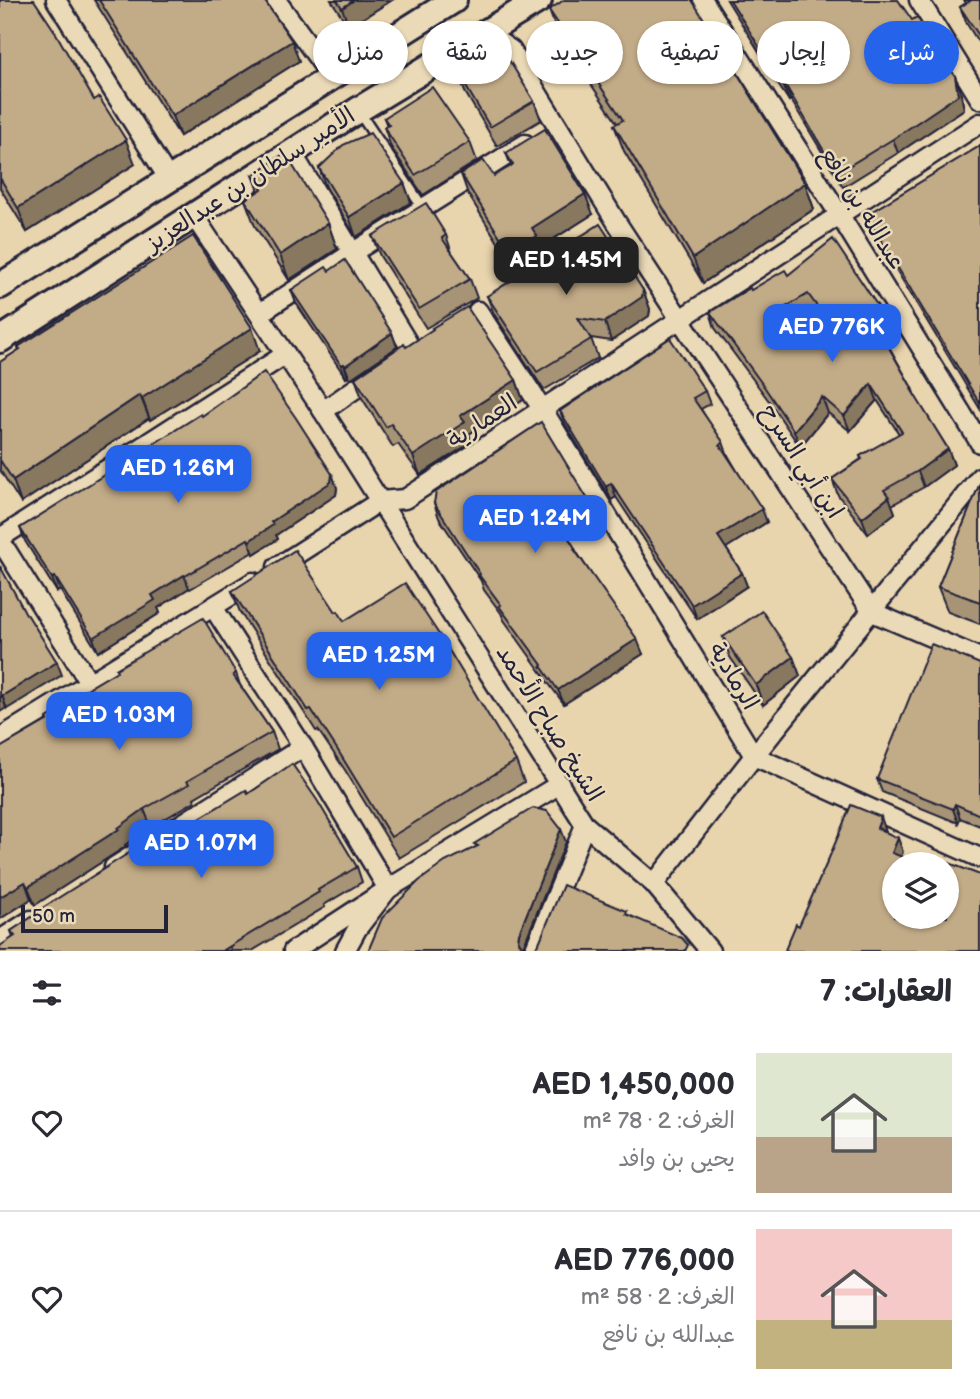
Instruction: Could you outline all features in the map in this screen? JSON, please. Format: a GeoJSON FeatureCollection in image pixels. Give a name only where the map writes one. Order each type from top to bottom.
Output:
{"type":"FeatureCollection","features":[{"type":"Feature","properties":{"kind":"street"},"geometry":{"type":"LineString","coordinates":[[56,0],[170,180]]}},
{"type":"Feature","properties":{"kind":"street"},"geometry":{"type":"LineString","coordinates":[[276,0],[313,51]]}},
{"type":"Feature","properties":{"kind":"street","name":"الأمير سلطان بن عبدالعزيز"},"geometry":{"type":"LineString","coordinates":[[408,28],[454,0]]}},
{"type":"Feature","properties":{"kind":"street","name":"الأمير سلطان بن عبدالعزيز"},"geometry":{"type":"LineString","coordinates":[[505,21],[539,0]]}},
{"type":"Feature","properties":{"kind":"street","name":"عبدالله بن نافع"},"geometry":{"type":"LineString","coordinates":[[702,0],[839,214],[980,443]]}},
{"type":"Feature","properties":{"kind":"street"},"geometry":{"type":"LineString","coordinates":[[919,0],[980,99]]}},
{"type":"Feature","properties":{"kind":"street","name":"ابن أبي السرح"},"geometry":{"type":"LineString","coordinates":[[512,53],[546,132],[680,319],[872,612]]}},
{"type":"Feature","properties":{"kind":"street","name":"الأمير سلطان بن عبدالعزيز"},"geometry":{"type":"LineString","coordinates":[[0,340],[422,72]]}},
{"type":"Feature","properties":{"kind":"street","name":"الأمير سلطان بن عبدالعزيز"},"geometry":{"type":"LineString","coordinates":[[1,282],[170,180],[319,84]]}},
{"type":"Feature","properties":{"kind":"street","name":"العمارية"},"geometry":{"type":"LineString","coordinates":[[0,738],[380,501],[405,499],[980,123]]}},
{"type":"Feature","properties":{"kind":"street"},"geometry":{"type":"LineString","coordinates":[[260,313],[546,132]]}},
{"type":"Feature","properties":{"kind":"street"},"geometry":{"type":"LineString","coordinates":[[292,153],[352,253],[406,354],[323,411]]}},
{"type":"Feature","properties":{"kind":"street","name":"الشيخ صباح الأحمد"},"geometry":{"type":"LineString","coordinates":[[194,216],[323,411],[585,825],[654,884],[710,951]]}},
{"type":"Feature","properties":{"kind":"street","name":"الرمادية"},"geometry":{"type":"LineString","coordinates":[[478,311],[543,410],[754,756]]}},
{"type":"Feature","properties":{"kind":"street"},"geometry":{"type":"LineString","coordinates":[[89,682],[0,539],[286,354]]}},
{"type":"Feature","properties":{"kind":"street"},"geometry":{"type":"LineString","coordinates":[[654,884],[980,477]]}},
{"type":"Feature","properties":{"kind":"street"},"geometry":{"type":"LineString","coordinates":[[213,607],[303,747],[388,889]]}},
{"type":"Feature","properties":{"kind":"street"},"geometry":{"type":"LineString","coordinates":[[872,612],[980,658]]}},
{"type":"Feature","properties":{"kind":"street"},"geometry":{"type":"LineString","coordinates":[[105,873],[303,747]]}},
{"type":"Feature","properties":{"kind":"street"},"geometry":{"type":"LineString","coordinates":[[754,756],[980,858]]}},
{"type":"Feature","properties":{"kind":"street"},"geometry":{"type":"LineString","coordinates":[[293,951],[388,889],[560,784]]}},
{"type":"Feature","properties":{"kind":"street"},"geometry":{"type":"LineString","coordinates":[[534,951],[585,825]]}},
{"type":"Feature","properties":{"kind":"street"},"geometry":{"type":"LineString","coordinates":[[345,951],[357,929],[388,889]]}},
{"type":"Feature","properties":{"kind":"street"},"geometry":{"type":"LineString","coordinates":[[0,940],[47,910]]}},
{"type":"Feature","properties":{"kind":"lane"},"geometry":{"type":"LineString","coordinates":[[358,110],[423,208]]}},
{"type":"Feature","properties":{"kind":"building"},"geometry":{"type":"Polygon","coordinates":[[[0,0],[34,0],[94,100],[99,97],[126,140],[18,208],[0,178],[0,0]]]}},
{"type":"Feature","properties":{"kind":"building"},"geometry":{"type":"Polygon","coordinates":[[[99,0],[264,0],[292,41],[172,116],[99,0]]]}},
{"type":"Feature","properties":{"kind":"building"},"geometry":{"type":"Polygon","coordinates":[[[337,0],[354,0],[342,8],[337,0]]]}},
{"type":"Feature","properties":{"kind":"building"},"geometry":{"type":"Polygon","coordinates":[[[564,0],[692,0],[705,21],[637,21],[637,84],[743,83],[805,183],[693,258],[614,125],[623,120],[599,84],[623,84],[623,21],[556,21],[549,10],[564,0]]]}},
{"type":"Feature","properties":{"kind":"building"},"geometry":{"type":"Polygon","coordinates":[[[730,0],[898,0],[912,20],[917,17],[920,21],[864,21],[864,84],[956,84],[958,95],[837,173],[786,86],[782,84],[850,84],[850,21],[757,21],[757,43],[730,0]]]}},
{"type":"Feature","properties":{"kind":"building"},"geometry":{"type":"Polygon","coordinates":[[[969,0],[980,0],[980,37],[960,7],[969,0]]]}},
{"type":"Feature","properties":{"kind":"building"},"geometry":{"type":"Polygon","coordinates":[[[512,65],[534,101],[490,127],[465,84],[512,84],[512,65]]]}},
{"type":"Feature","properties":{"kind":"building"},"geometry":{"type":"Polygon","coordinates":[[[432,87],[470,142],[415,175],[384,127],[389,125],[384,118],[432,87]]]}},
{"type":"Feature","properties":{"kind":"building"},"geometry":{"type":"Polygon","coordinates":[[[545,129],[585,194],[532,228],[537,236],[510,253],[461,174],[483,160],[494,176],[513,165],[506,153],[545,129]]]}},
{"type":"Feature","properties":{"kind":"building"},"geometry":{"type":"Polygon","coordinates":[[[370,133],[404,183],[349,217],[319,168],[343,145],[370,133]]]}},
{"type":"Feature","properties":{"kind":"building"},"geometry":{"type":"Polygon","coordinates":[[[980,146],[980,404],[866,215],[980,146]]]}},
{"type":"Feature","properties":{"kind":"building"},"geometry":{"type":"Polygon","coordinates":[[[285,153],[328,223],[280,255],[245,200],[262,189],[253,175],[285,153]]]}},
{"type":"Feature","properties":{"kind":"building"},"geometry":{"type":"Polygon","coordinates":[[[426,203],[446,235],[442,238],[470,279],[419,309],[372,236],[426,203]]]}},
{"type":"Feature","properties":{"kind":"building"},"geometry":{"type":"Polygon","coordinates":[[[600,224],[643,290],[642,297],[605,322],[578,318],[591,339],[537,372],[487,296],[600,224]]]}},
{"type":"Feature","properties":{"kind":"building"},"geometry":{"type":"Polygon","coordinates":[[[193,236],[252,328],[142,398],[140,395],[13,480],[0,460],[0,362],[20,349],[18,347],[193,236]]]}},
{"type":"Feature","properties":{"kind":"building"},"geometry":{"type":"Polygon","coordinates":[[[833,239],[887,320],[879,330],[948,449],[918,471],[884,490],[889,497],[862,518],[832,479],[862,459],[860,456],[902,432],[871,384],[844,416],[822,397],[794,431],[710,312],[785,270],[788,275],[833,239]],[[808,294],[769,317],[795,348],[830,324],[808,294]]]}},
{"type":"Feature","properties":{"kind":"building"},"geometry":{"type":"Polygon","coordinates":[[[345,260],[392,333],[345,366],[341,365],[291,290],[326,267],[329,271],[345,260]]]}},
{"type":"Feature","properties":{"kind":"building"},"geometry":{"type":"Polygon","coordinates":[[[467,307],[516,380],[460,416],[465,422],[413,456],[391,424],[386,427],[355,378],[404,344],[406,347],[467,307]]]}},
{"type":"Feature","properties":{"kind":"building"},"geometry":{"type":"Polygon","coordinates":[[[670,338],[705,391],[693,398],[723,442],[720,445],[762,509],[718,536],[742,573],[692,605],[611,483],[606,487],[560,411],[670,338]]]}},
{"type":"Feature","properties":{"kind":"building"},"geometry":{"type":"Polygon","coordinates":[[[264,372],[332,474],[331,482],[271,522],[273,525],[249,541],[248,539],[184,575],[152,595],[155,600],[93,638],[20,528],[201,414],[202,416],[264,372]]]}},
{"type":"Feature","properties":{"kind":"building"},"geometry":{"type":"Polygon","coordinates":[[[541,422],[587,498],[557,519],[574,549],[637,639],[558,690],[499,606],[501,605],[434,503],[436,492],[541,422]]]}},
{"type":"Feature","properties":{"kind":"building"},"geometry":{"type":"Polygon","coordinates":[[[980,483],[980,602],[938,587],[980,483]]]}},
{"type":"Feature","properties":{"kind":"building"},"geometry":{"type":"Polygon","coordinates":[[[295,550],[344,621],[405,583],[516,761],[391,837],[337,749],[311,709],[308,710],[232,591],[295,550]]]}},
{"type":"Feature","properties":{"kind":"building"},"geometry":{"type":"Polygon","coordinates":[[[0,566],[26,614],[57,662],[2,696],[0,696],[0,566]]]}},
{"type":"Feature","properties":{"kind":"building"},"geometry":{"type":"Polygon","coordinates":[[[762,611],[793,657],[756,685],[723,637],[762,611]]]}},
{"type":"Feature","properties":{"kind":"building"},"geometry":{"type":"Polygon","coordinates":[[[203,618],[236,673],[233,675],[272,732],[187,781],[189,784],[144,809],[119,829],[28,887],[25,882],[0,897],[0,748],[48,720],[47,718],[78,698],[77,695],[117,671],[116,669],[203,618]]]}},
{"type":"Feature","properties":{"kind":"building"},"geometry":{"type":"Polygon","coordinates":[[[931,644],[980,664],[980,815],[955,804],[953,809],[877,779],[931,644]]]}},
{"type":"Feature","properties":{"kind":"building"},"geometry":{"type":"Polygon","coordinates":[[[292,764],[357,867],[318,890],[319,892],[222,951],[0,951],[0,946],[15,936],[11,931],[41,909],[132,851],[135,855],[246,790],[248,794],[292,764]]]}},
{"type":"Feature","properties":{"kind":"building"},"geometry":{"type":"Polygon","coordinates":[[[851,805],[881,817],[877,828],[898,838],[892,852],[882,852],[882,929],[959,929],[959,867],[980,875],[980,951],[785,950],[796,924],[799,926],[851,805]]]}},
{"type":"Feature","properties":{"kind":"building"},"geometry":{"type":"Polygon","coordinates":[[[533,808],[547,811],[561,829],[519,933],[518,940],[521,945],[530,949],[539,943],[563,885],[627,911],[626,914],[682,938],[688,945],[685,951],[368,951],[382,918],[419,881],[445,862],[478,846],[474,844],[533,808]]]}}]}
